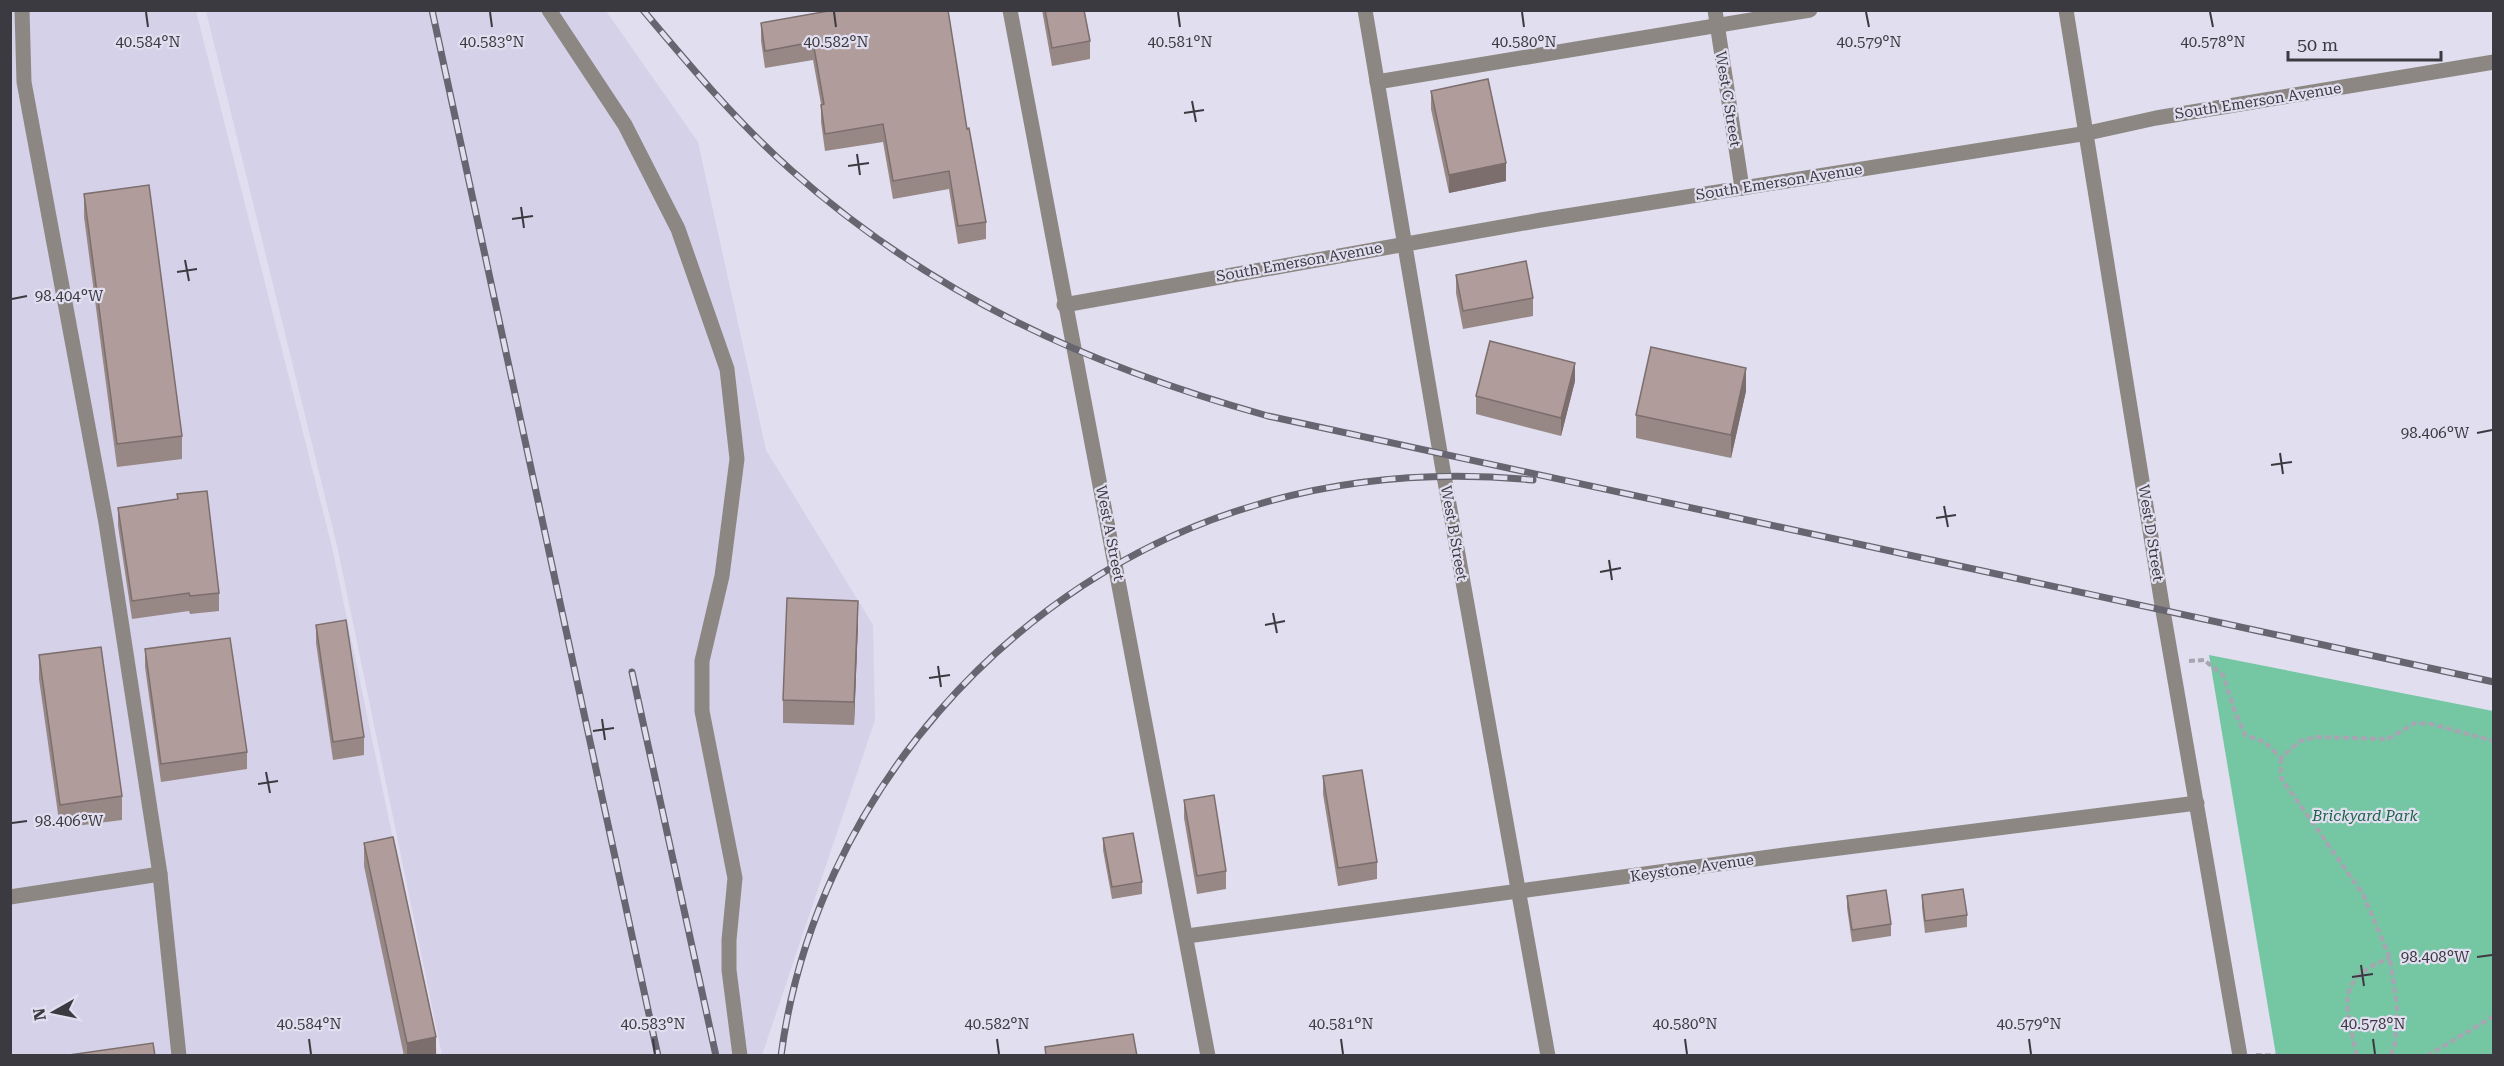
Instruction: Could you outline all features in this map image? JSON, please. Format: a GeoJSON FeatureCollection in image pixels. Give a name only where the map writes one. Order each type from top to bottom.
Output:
{"type":"FeatureCollection","features":[{"type":"Feature","properties":{"kind":"street"},"geometry":{"type":"LineString","coordinates":[[22,10],[17,83],[106,523],[160,874],[179,1056]]}},
{"type":"Feature","properties":{"kind":"street"},"geometry":{"type":"LineString","coordinates":[[549,10],[625,125],[678,230],[727,369],[737,459],[722,576],[702,661],[702,711],[735,878],[729,940],[729,970],[740,1056]]}},
{"type":"Feature","properties":{"kind":"street","name":"West A Street"},"geometry":{"type":"LineString","coordinates":[[1010,10],[1064,305],[1116,565],[1208,1056]]}},
{"type":"Feature","properties":{"kind":"street","name":"West B Street"},"geometry":{"type":"LineString","coordinates":[[1365,10],[1548,1056]]}},
{"type":"Feature","properties":{"kind":"street","name":"West C Street"},"geometry":{"type":"LineString","coordinates":[[1715,10],[1742,188]]}},
{"type":"Feature","properties":{"kind":"street"},"geometry":{"type":"LineString","coordinates":[[1377,82],[1810,10]]}},
{"type":"Feature","properties":{"kind":"street","name":"West D Street"},"geometry":{"type":"LineString","coordinates":[[2066,10],[2088,133],[2163,611],[2240,1056]]}},
{"type":"Feature","properties":{"kind":"street","name":"South Emerson Avenue"},"geometry":{"type":"LineString","coordinates":[[1064,305],[1404,243],[2088,133],[2157,118],[2493,62]]}},
{"type":"Feature","properties":{"kind":"street","name":"Keystone Avenue"},"geometry":{"type":"LineString","coordinates":[[1187,936],[1792,854],[2197,803]]}},
{"type":"Feature","properties":{"kind":"street"},"geometry":{"type":"LineString","coordinates":[[10,897],[160,874]]}},
{"type":"Feature","properties":{"kind":"path"},"geometry":{"type":"LineString","coordinates":[[2173,661],[2204,660],[2223,675],[2245,735],[2265,742],[2281,758],[2281,778],[2363,894],[2390,958],[2397,1007],[2395,1044],[2390,1056]]}},
{"type":"Feature","properties":{"kind":"path"},"geometry":{"type":"LineString","coordinates":[[2281,758],[2301,741],[2318,737],[2388,739],[2415,723],[2431,723],[2493,741]]}},
{"type":"Feature","properties":{"kind":"path"},"geometry":{"type":"LineString","coordinates":[[2357,1056],[2347,1011],[2348,990],[2359,973],[2390,958]]}},
{"type":"Feature","properties":{"kind":"path"},"geometry":{"type":"LineString","coordinates":[[2427,1056],[2493,1016]]}},
{"type":"Feature","properties":{"kind":"path"},"geometry":{"type":"LineString","coordinates":[[2253,1055],[2285,1056]]}},
{"type":"Feature","properties":{"kind":"shaded area"},"geometry":{"type":"Polygon","coordinates":[[[10,11],[196,11],[332,547],[438,1055],[11,1055],[10,11]]]}},
{"type":"Feature","properties":{"kind":"shaded area"},"geometry":{"type":"Polygon","coordinates":[[[206,11],[606,11],[698,142],[766,450],[873,625],[875,720],[762,1055],[442,1055],[338,550],[206,11]]]}},
{"type":"Feature","properties":{"kind":"green space","name":"Brickyard Park"},"geometry":{"type":"Polygon","coordinates":[[[2209,655],[2493,711],[2493,1055],[2276,1055],[2209,655]]]}},
{"type":"Feature","properties":{"kind":"building"},"geometry":{"type":"Polygon","coordinates":[[[834,10],[948,10],[967,129],[969,128],[986,222],[958,226],[949,171],[893,181],[883,124],[825,134],[821,105],[824,104],[813,42],[765,51],[761,23],[834,10]]]}},
{"type":"Feature","properties":{"kind":"building"},"geometry":{"type":"Polygon","coordinates":[[[1045,10],[1084,10],[1090,41],[1052,48],[1045,10]]]}},
{"type":"Feature","properties":{"kind":"building"},"geometry":{"type":"Polygon","coordinates":[[[1488,79],[1506,163],[1449,175],[1431,91],[1488,79]]]}},
{"type":"Feature","properties":{"kind":"building"},"geometry":{"type":"Polygon","coordinates":[[[149,185],[182,436],[117,444],[84,194],[149,185]]]}},
{"type":"Feature","properties":{"kind":"building"},"geometry":{"type":"Polygon","coordinates":[[[1526,261],[1533,298],[1463,311],[1456,275],[1526,261]]]}},
{"type":"Feature","properties":{"kind":"building"},"geometry":{"type":"Polygon","coordinates":[[[1490,341],[1575,363],[1561,418],[1476,396],[1490,341]]]}},
{"type":"Feature","properties":{"kind":"building"},"geometry":{"type":"Polygon","coordinates":[[[1651,347],[1746,368],[1731,435],[1636,415],[1651,347]]]}},
{"type":"Feature","properties":{"kind":"building"},"geometry":{"type":"Polygon","coordinates":[[[207,491],[219,593],[190,596],[189,593],[132,601],[118,508],[178,499],[177,494],[207,491]]]}},
{"type":"Feature","properties":{"kind":"building"},"geometry":{"type":"Polygon","coordinates":[[[787,598],[858,601],[854,702],[783,700],[787,598]]]}},
{"type":"Feature","properties":{"kind":"building"},"geometry":{"type":"Polygon","coordinates":[[[346,620],[364,737],[333,742],[316,625],[346,620]]]}},
{"type":"Feature","properties":{"kind":"building"},"geometry":{"type":"Polygon","coordinates":[[[230,638],[247,752],[161,764],[145,649],[230,638]]]}},
{"type":"Feature","properties":{"kind":"building"},"geometry":{"type":"Polygon","coordinates":[[[101,647],[122,796],[60,805],[39,655],[101,647]]]}},
{"type":"Feature","properties":{"kind":"building"},"geometry":{"type":"Polygon","coordinates":[[[1362,770],[1377,862],[1338,868],[1323,776],[1362,770]]]}},
{"type":"Feature","properties":{"kind":"building"},"geometry":{"type":"Polygon","coordinates":[[[1214,795],[1226,871],[1197,876],[1184,800],[1214,795]]]}},
{"type":"Feature","properties":{"kind":"building"},"geometry":{"type":"Polygon","coordinates":[[[1133,833],[1142,882],[1112,887],[1103,838],[1133,833]]]}},
{"type":"Feature","properties":{"kind":"building"},"geometry":{"type":"Polygon","coordinates":[[[393,837],[436,1037],[407,1043],[364,843],[393,837]]]}},
{"type":"Feature","properties":{"kind":"building"},"geometry":{"type":"Polygon","coordinates":[[[1963,889],[1967,915],[1925,921],[1922,895],[1963,889]]]}},
{"type":"Feature","properties":{"kind":"building"},"geometry":{"type":"Polygon","coordinates":[[[1886,890],[1891,924],[1852,930],[1847,896],[1886,890]]]}},
{"type":"Feature","properties":{"kind":"building"},"geometry":{"type":"Polygon","coordinates":[[[1133,1034],[1137,1056],[1046,1056],[1045,1047],[1133,1034]]]}},
{"type":"Feature","properties":{"kind":"building"},"geometry":{"type":"Polygon","coordinates":[[[153,1043],[155,1056],[62,1056],[153,1043]]]}},
{"type":"Feature","properties":{"kind":"railway"},"geometry":{"type":"LineString","coordinates":[[432,10],[658,1056]]}},
{"type":"Feature","properties":{"kind":"railway"},"geometry":{"type":"LineString","coordinates":[[643,10],[696,73],[752,133],[791,170],[845,214],[900,254],[956,290],[1075,349],[1137,374],[1268,416],[2494,682]]}},
{"type":"Feature","properties":{"kind":"railway"},"geometry":{"type":"LineString","coordinates":[[781,1056],[801,962],[835,872],[881,789],[939,712],[1006,644],[1083,586],[1166,539],[1256,505],[1324,488],[1393,479],[1463,476],[1533,480]]}},
{"type":"Feature","properties":{"kind":"railway"},"geometry":{"type":"LineString","coordinates":[[632,672],[716,1056]]}}]}
